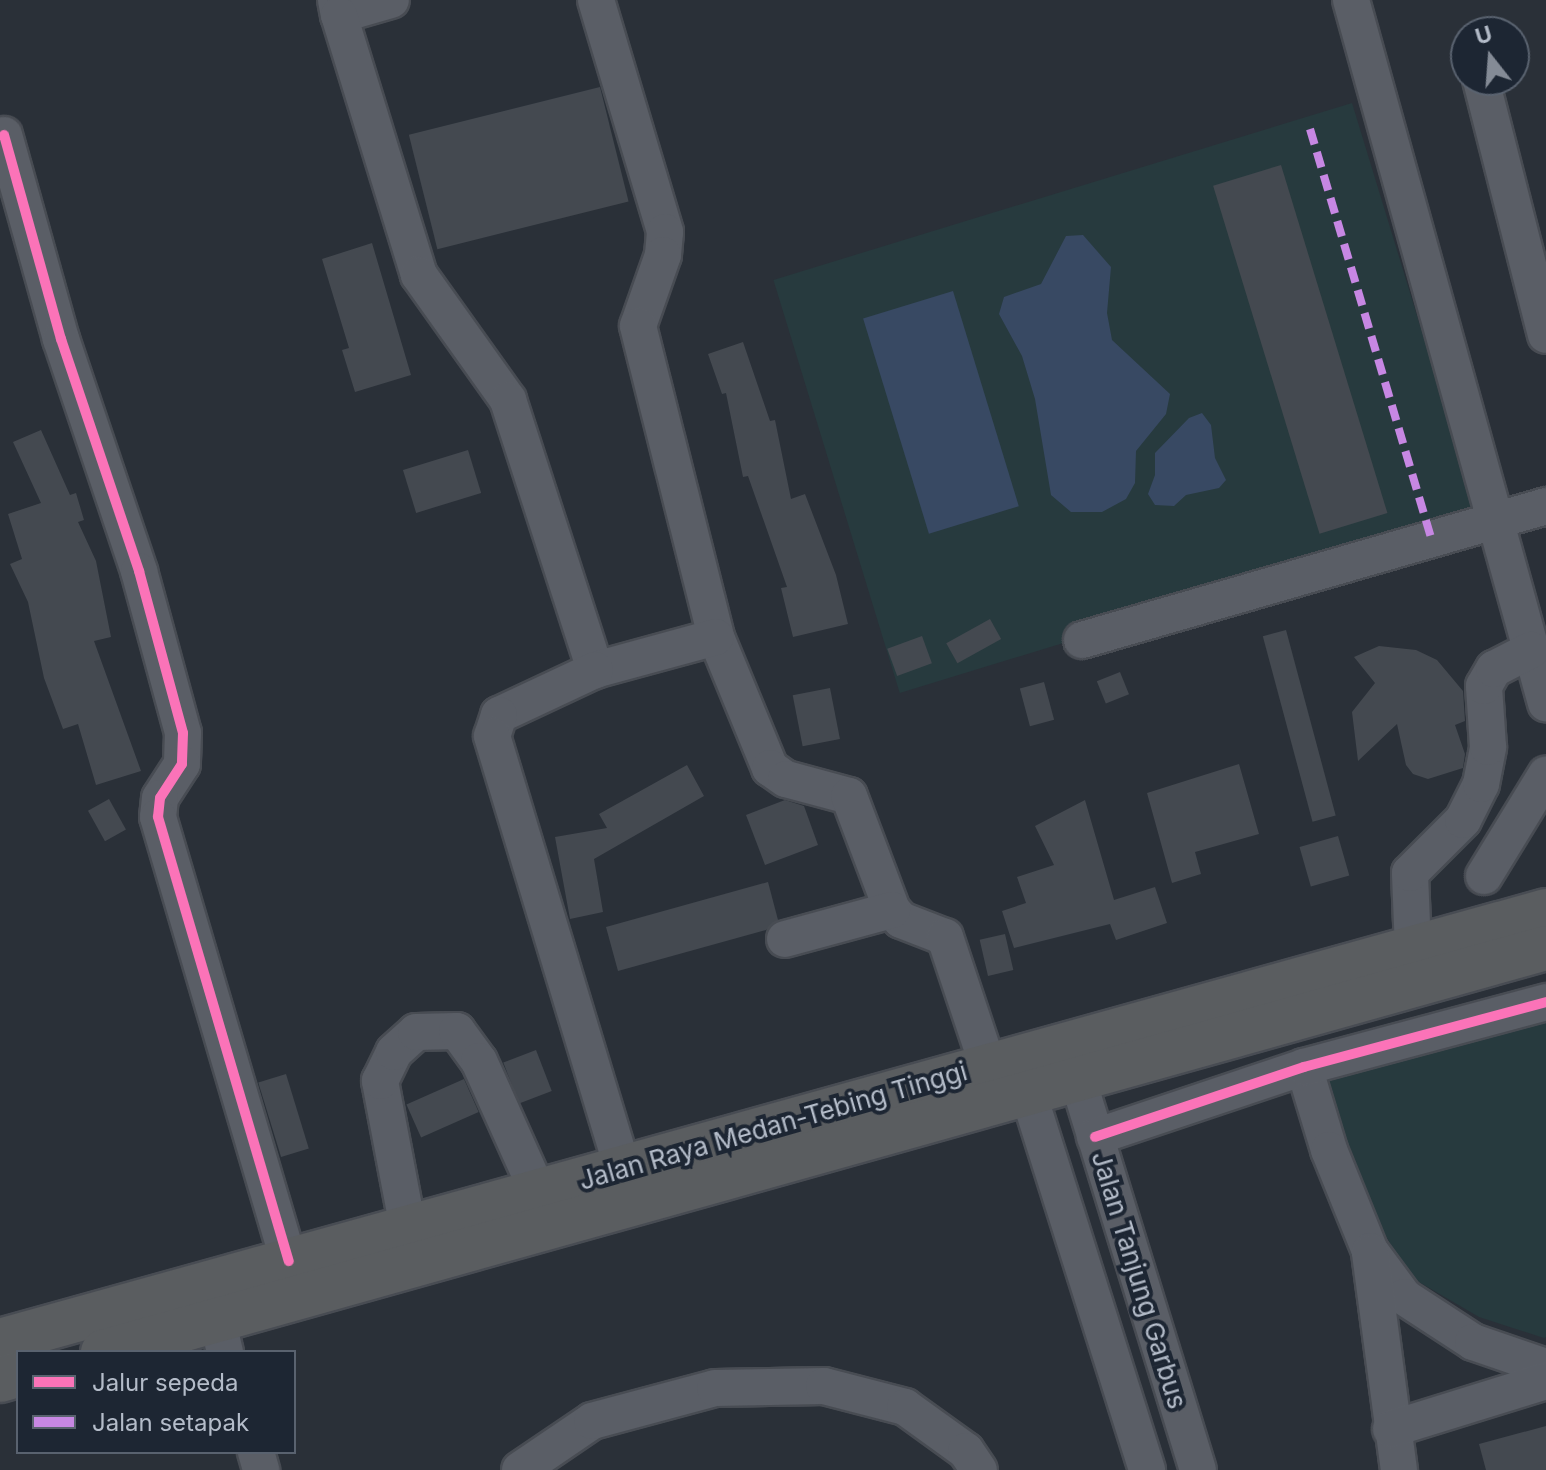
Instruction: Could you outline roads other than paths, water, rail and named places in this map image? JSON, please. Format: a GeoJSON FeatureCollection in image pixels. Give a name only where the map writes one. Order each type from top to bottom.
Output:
{"type":"FeatureCollection","features":[{"type":"Feature","properties":{"kind":"highway","name":"Jalan Raya Medan-Tebing Tinggi"},"geometry":{"type":"LineString","coordinates":[[1072,1063],[1413,949],[1546,911]]}},
{"type":"Feature","properties":{"kind":"highway","name":"Jalan Raya Medan-Tebing Tinggi"},"geometry":{"type":"LineString","coordinates":[[0,1341],[217,1319],[289,1261],[623,1169],[1546,948]]}},
{"type":"Feature","properties":{"kind":"highway","name":"Jalan Raya Medan-Tebing Tinggi"},"geometry":{"type":"LineString","coordinates":[[110,1350],[1012,1074]]}},
{"type":"Feature","properties":{"kind":"street"},"geometry":{"type":"LineString","coordinates":[[391,0],[337,7],[419,275],[508,400],[595,670]]}},
{"type":"Feature","properties":{"kind":"street"},"geometry":{"type":"LineString","coordinates":[[596,0],[665,232],[639,335],[716,637],[760,754],[786,779],[849,796],[892,910],[785,939]]}},
{"type":"Feature","properties":{"kind":"street"},"geometry":{"type":"LineString","coordinates":[[1351,0],[1546,703]]}},
{"type":"Feature","properties":{"kind":"street"},"geometry":{"type":"LineString","coordinates":[[1485,96],[1546,335]]}},
{"type":"Feature","properties":{"kind":"street"},"geometry":{"type":"LineString","coordinates":[[4,135],[61,339],[139,571],[183,733],[182,764],[160,798],[158,817],[289,1261]]}},
{"type":"Feature","properties":{"kind":"street"},"geometry":{"type":"LineString","coordinates":[[1082,640],[1546,506]]}},
{"type":"Feature","properties":{"kind":"street"},"geometry":{"type":"LineString","coordinates":[[623,1169],[491,725],[499,715],[595,670],[716,637]]}},
{"type":"Feature","properties":{"kind":"street"},"geometry":{"type":"LineString","coordinates":[[1413,949],[1410,873],[1463,820],[1481,784],[1488,747],[1484,686],[1494,669],[1531,650]]}},
{"type":"Feature","properties":{"kind":"street"},"geometry":{"type":"LineString","coordinates":[[1484,876],[1546,775]]}},
{"type":"Feature","properties":{"kind":"street","name":"Jalan Tanjung Garbus"},"geometry":{"type":"LineString","coordinates":[[892,910],[901,920],[945,937],[1012,1074],[1147,1470]]}},
{"type":"Feature","properties":{"kind":"street"},"geometry":{"type":"LineString","coordinates":[[1095,1137],[1304,1067],[1546,1002]]}},
{"type":"Feature","properties":{"kind":"street"},"geometry":{"type":"LineString","coordinates":[[408,1228],[380,1081],[394,1052],[416,1032],[457,1031],[479,1061],[538,1192]]}},
{"type":"Feature","properties":{"kind":"street","name":"Jalan Tanjung Garbus"},"geometry":{"type":"LineString","coordinates":[[1072,1063],[1198,1470]]}},
{"type":"Feature","properties":{"kind":"street"},"geometry":{"type":"LineString","coordinates":[[1304,1067],[1329,1150],[1370,1251],[1404,1297],[1473,1342],[1546,1367]]}},
{"type":"Feature","properties":{"kind":"street"},"geometry":{"type":"LineString","coordinates":[[1370,1251],[1391,1429],[1399,1470]]}},
{"type":"Feature","properties":{"kind":"street"},"geometry":{"type":"LineString","coordinates":[[1391,1429],[1546,1381]]}},
{"type":"Feature","properties":{"kind":"street"},"geometry":{"type":"LineString","coordinates":[[520,1470],[592,1421],[715,1388],[824,1386],[905,1407],[966,1451],[979,1470]]}},
{"type":"Feature","properties":{"kind":"water"},"geometry":{"type":"Polygon","coordinates":[[[1083,235],[1111,267],[1107,313],[1112,340],[1170,394],[1166,414],[1136,451],[1135,483],[1126,499],[1102,512],[1071,512],[1051,495],[1035,399],[1022,356],[999,314],[1004,297],[1041,284],[1066,236],[1083,235]]]}},
{"type":"Feature","properties":{"kind":"water"},"geometry":{"type":"Polygon","coordinates":[[[953,291],[1019,506],[929,534],[863,318],[953,291]]]}},
{"type":"Feature","properties":{"kind":"water"},"geometry":{"type":"Polygon","coordinates":[[[1202,413],[1211,425],[1215,458],[1226,480],[1219,488],[1186,495],[1174,506],[1155,505],[1148,494],[1155,475],[1155,453],[1189,418],[1202,413]]]}}]}
